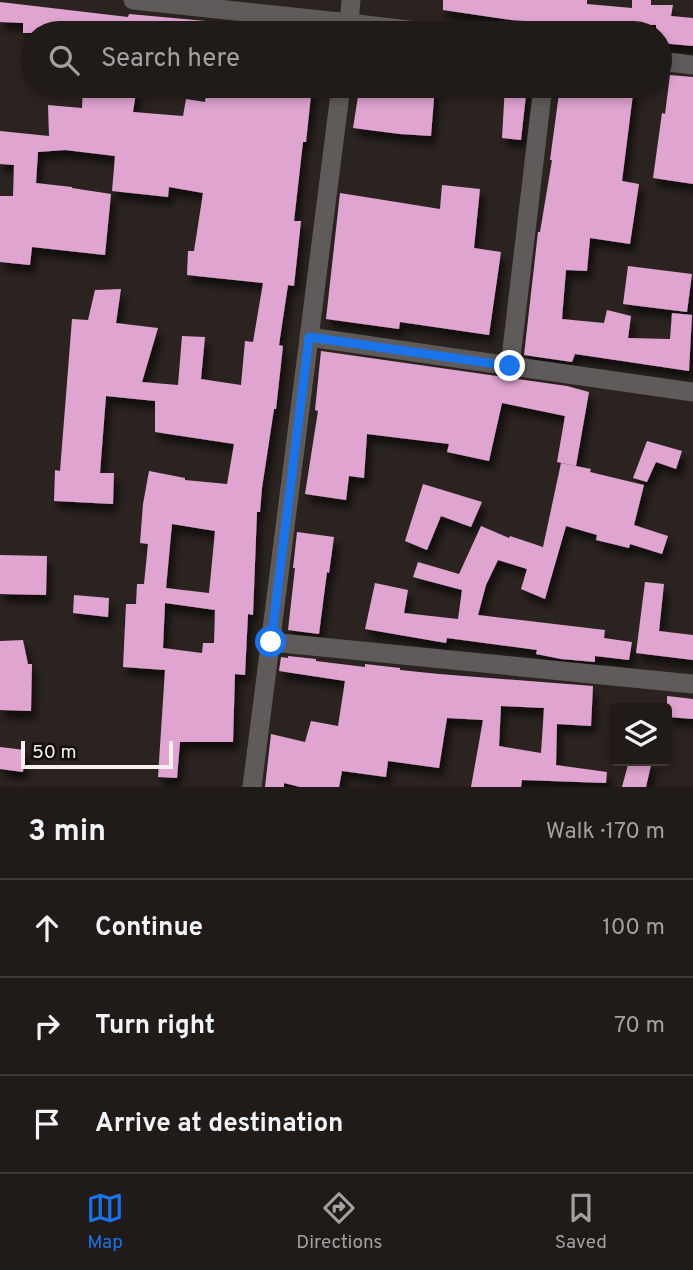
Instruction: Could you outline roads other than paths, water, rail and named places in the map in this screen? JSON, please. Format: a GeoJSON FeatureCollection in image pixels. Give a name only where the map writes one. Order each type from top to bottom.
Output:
{"type":"FeatureCollection","features":[{"type":"Feature","properties":{"kind":"street"},"geometry":{"type":"LineString","coordinates":[[133,0],[294,21]]}},
{"type":"Feature","properties":{"kind":"street"},"geometry":{"type":"LineString","coordinates":[[349,21],[351,0]]}},
{"type":"Feature","properties":{"kind":"street"},"geometry":{"type":"LineString","coordinates":[[672,62],[693,65]]}},
{"type":"Feature","properties":{"kind":"street"},"geometry":{"type":"LineString","coordinates":[[252,787],[339,98]]}},
{"type":"Feature","properties":{"kind":"street"},"geometry":{"type":"LineString","coordinates":[[510,366],[542,98]]}},
{"type":"Feature","properties":{"kind":"street"},"geometry":{"type":"LineString","coordinates":[[309,337],[693,392]]}},
{"type":"Feature","properties":{"kind":"street"},"geometry":{"type":"LineString","coordinates":[[271,642],[693,684]]}}]}
